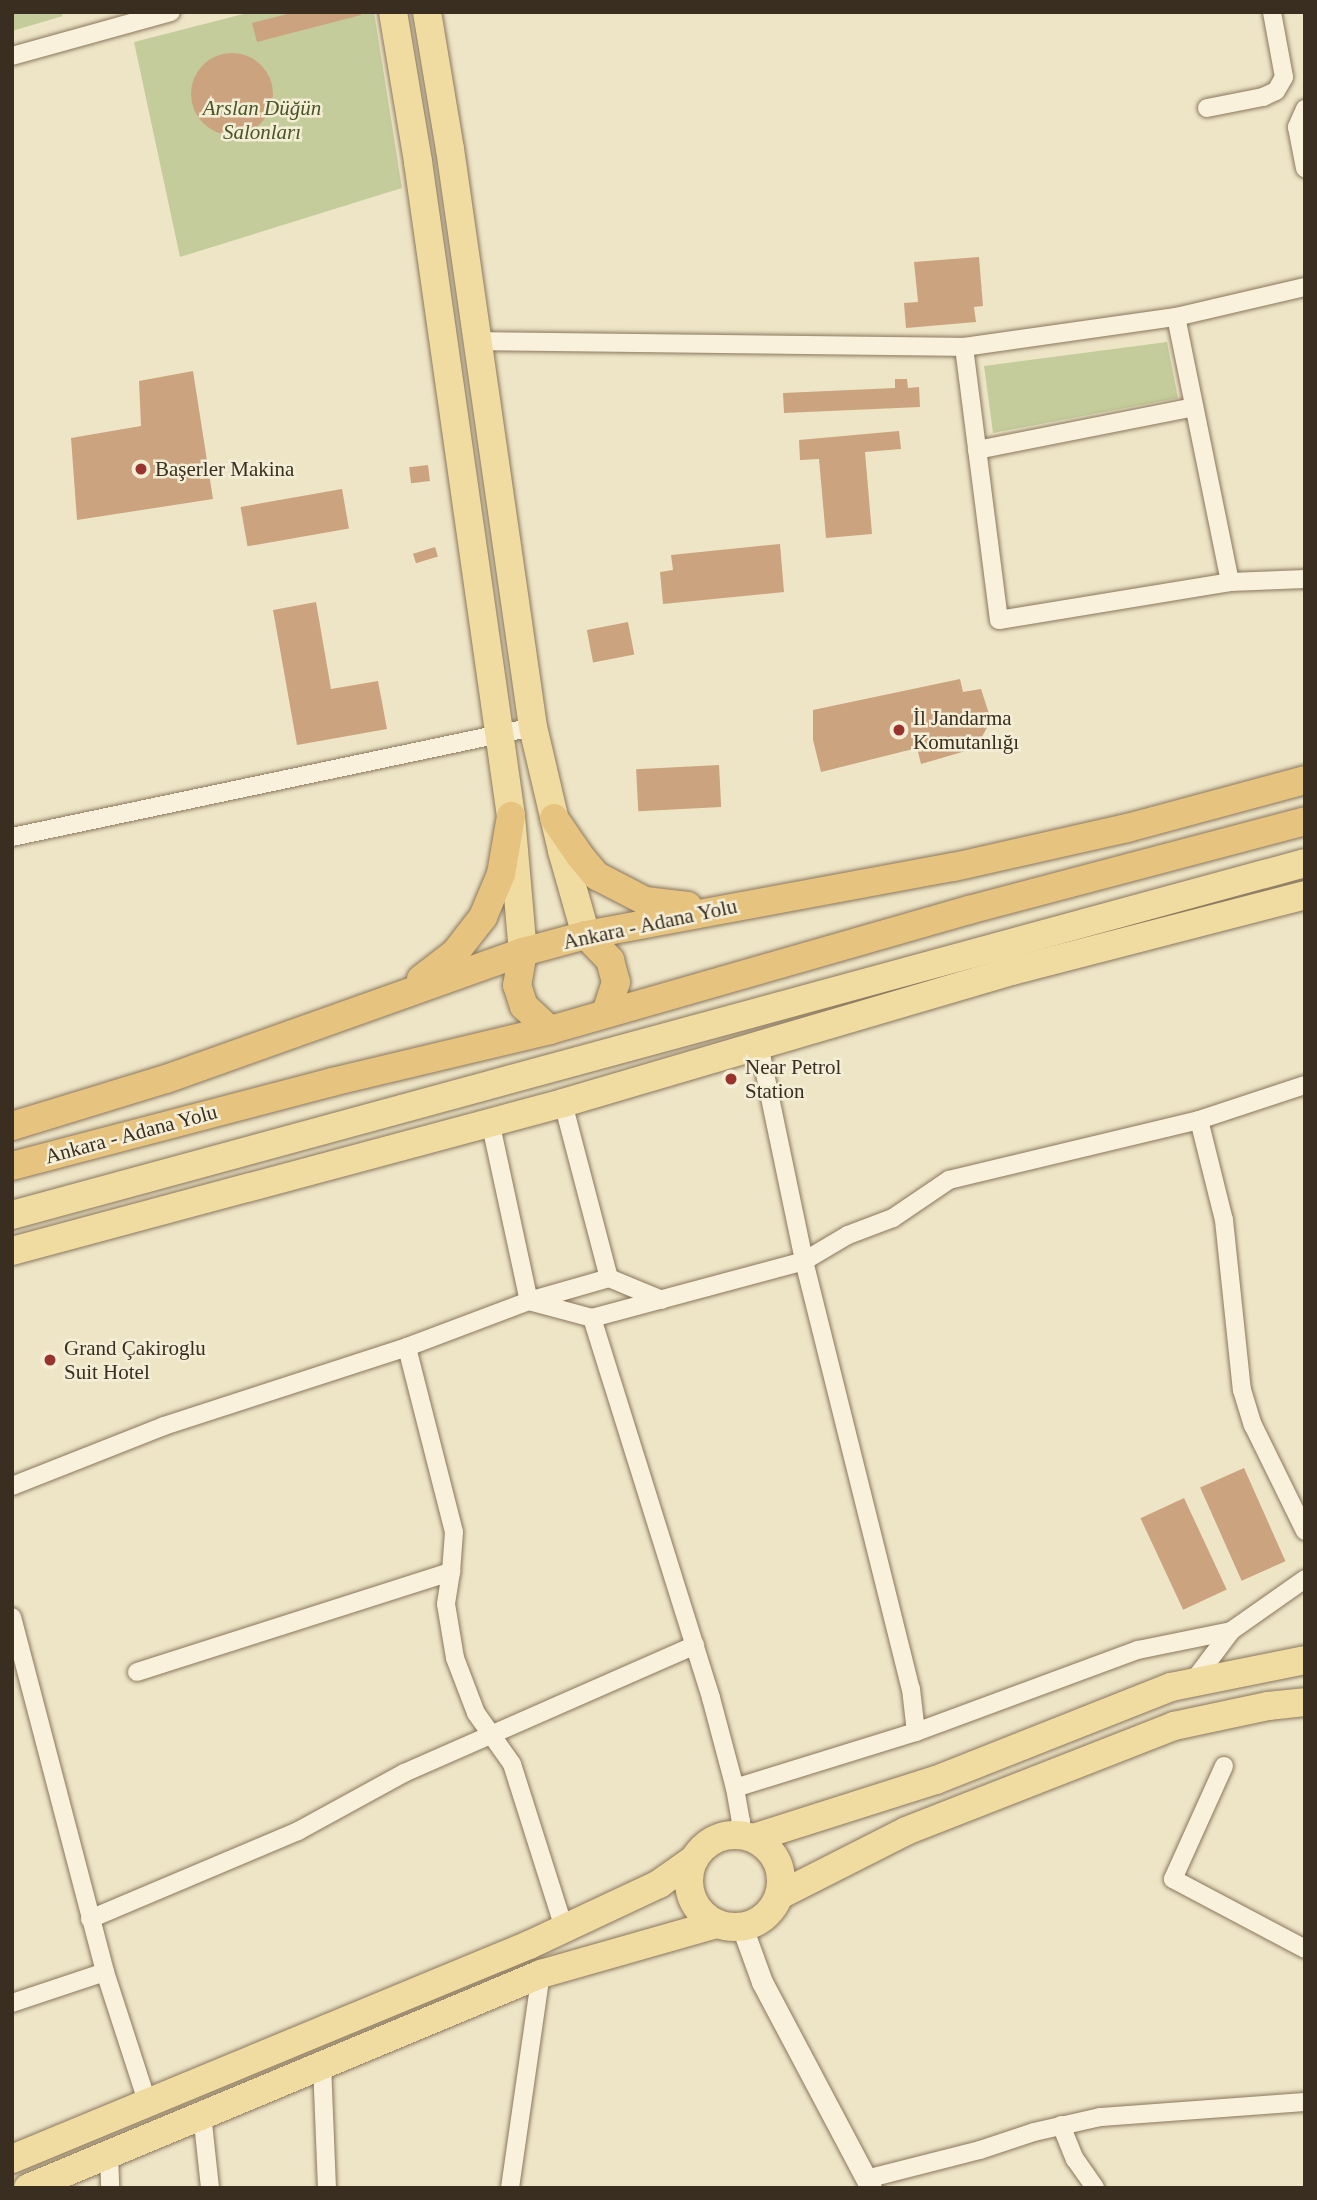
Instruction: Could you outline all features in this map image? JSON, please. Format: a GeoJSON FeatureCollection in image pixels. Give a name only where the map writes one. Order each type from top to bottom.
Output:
{"type":"FeatureCollection","features":[{"type":"Feature","properties":{"kind":"highway","name":"Ankara - Adana Yolu"},"geometry":{"type":"LineString","coordinates":[[12,1126],[166,1079],[523,952],[586,935],[954,867],[1127,828],[1305,780]]}},
{"type":"Feature","properties":{"kind":"highway"},"geometry":{"type":"LineString","coordinates":[[392,998],[455,953],[483,917],[501,874],[511,816]]}},
{"type":"Feature","properties":{"kind":"highway"},"geometry":{"type":"LineString","coordinates":[[554,818],[597,876],[622,891],[645,901],[712,910]]}},
{"type":"Feature","properties":{"kind":"highway","name":"Ankara - Adana Yolu"},"geometry":{"type":"LineString","coordinates":[[12,1166],[332,1082],[550,1030],[969,910],[1305,821]]}},
{"type":"Feature","properties":{"kind":"highway"},"geometry":{"type":"LineString","coordinates":[[586,935],[610,960],[616,982],[606,1013]]}},
{"type":"Feature","properties":{"kind":"highway"},"geometry":{"type":"LineString","coordinates":[[523,952],[517,985],[524,1006],[550,1030]]}},
{"type":"Feature","properties":{"kind":"main road"},"geometry":{"type":"LineString","coordinates":[[393,12],[418,162],[497,734],[511,816],[523,952]]}},
{"type":"Feature","properties":{"kind":"main road"},"geometry":{"type":"LineString","coordinates":[[427,12],[533,727],[554,818],[586,935]]}},
{"type":"Feature","properties":{"kind":"main road"},"geometry":{"type":"LineString","coordinates":[[12,1215],[553,1070],[1305,863]]}},
{"type":"Feature","properties":{"kind":"main road"},"geometry":{"type":"LineString","coordinates":[[12,1251],[563,1102],[1012,971],[1305,895]]}},
{"type":"Feature","properties":{"kind":"main road"},"geometry":{"type":"LineString","coordinates":[[553,1070],[563,1102]]}},
{"type":"Feature","properties":{"kind":"main road"},"geometry":{"type":"LineString","coordinates":[[481,1089],[490,1121]]}},
{"type":"Feature","properties":{"kind":"main road"},"geometry":{"type":"LineString","coordinates":[[12,2159],[564,1928],[659,1884],[694,1859],[703,1847],[717,1838],[744,1836],[936,1780],[1171,1687],[1305,1660]]}},
{"type":"Feature","properties":{"kind":"main road"},"geometry":{"type":"LineString","coordinates":[[28,2188],[541,1973],[766,1916],[780,1895],[906,1831],[1162,1730],[1268,1706],[1305,1702]]}},
{"type":"Feature","properties":{"kind":"main road"},"geometry":{"type":"LineString","coordinates":[[744,1836],[774,1857],[780,1871],[780,1895]]}},
{"type":"Feature","properties":{"kind":"main road"},"geometry":{"type":"LineString","coordinates":[[694,1859],[688,1882],[693,1902],[703,1916],[729,1926]]}},
{"type":"Feature","properties":{"kind":"street"},"geometry":{"type":"LineString","coordinates":[[12,56],[171,12]]}},
{"type":"Feature","properties":{"kind":"street"},"geometry":{"type":"LineString","coordinates":[[1207,108],[1263,97],[1276,91],[1284,77],[1272,12]]}},
{"type":"Feature","properties":{"kind":"street"},"geometry":{"type":"LineString","coordinates":[[1305,109],[1297,127],[1305,168]]}},
{"type":"Feature","properties":{"kind":"street"},"geometry":{"type":"LineString","coordinates":[[477,341],[964,347],[1176,317],[1305,287]]}},
{"type":"Feature","properties":{"kind":"street"},"geometry":{"type":"LineString","coordinates":[[1176,317],[1230,582]]}},
{"type":"Feature","properties":{"kind":"street"},"geometry":{"type":"LineString","coordinates":[[964,347],[999,620],[1230,582],[1305,579]]}},
{"type":"Feature","properties":{"kind":"street"},"geometry":{"type":"LineString","coordinates":[[977,450],[1194,407]]}},
{"type":"Feature","properties":{"kind":"street"},"geometry":{"type":"LineString","coordinates":[[12,837],[533,727]]}},
{"type":"Feature","properties":{"kind":"street"},"geometry":{"type":"LineString","coordinates":[[760,1045],[804,1261],[911,1689],[916,1732]]}},
{"type":"Feature","properties":{"kind":"street"},"geometry":{"type":"LineString","coordinates":[[529,1301],[592,1318],[804,1261],[848,1235],[893,1218],[949,1180],[1199,1120],[1305,1085]]}},
{"type":"Feature","properties":{"kind":"street"},"geometry":{"type":"LineString","coordinates":[[563,1102],[609,1278]]}},
{"type":"Feature","properties":{"kind":"street"},"geometry":{"type":"LineString","coordinates":[[1199,1120],[1224,1220],[1242,1390],[1253,1425],[1305,1531]]}},
{"type":"Feature","properties":{"kind":"street"},"geometry":{"type":"LineString","coordinates":[[490,1121],[529,1301]]}},
{"type":"Feature","properties":{"kind":"street"},"geometry":{"type":"LineString","coordinates":[[12,1486],[164,1426],[407,1347],[529,1301],[609,1278],[662,1300]]}},
{"type":"Feature","properties":{"kind":"street"},"geometry":{"type":"LineString","coordinates":[[592,1318],[695,1645],[735,1788],[744,1836]]}},
{"type":"Feature","properties":{"kind":"street"},"geometry":{"type":"LineString","coordinates":[[407,1347],[454,1532],[446,1604],[455,1658],[476,1713],[512,1764],[564,1928]]}},
{"type":"Feature","properties":{"kind":"street"},"geometry":{"type":"LineString","coordinates":[[136,1672],[451,1572]]}},
{"type":"Feature","properties":{"kind":"street"},"geometry":{"type":"LineString","coordinates":[[1192,1683],[1231,1631],[1305,1579]]}},
{"type":"Feature","properties":{"kind":"street"},"geometry":{"type":"LineString","coordinates":[[12,1617],[90,1919],[148,2104]]}},
{"type":"Feature","properties":{"kind":"street"},"geometry":{"type":"LineString","coordinates":[[735,1788],[916,1732],[1138,1650],[1231,1631]]}},
{"type":"Feature","properties":{"kind":"street"},"geometry":{"type":"LineString","coordinates":[[90,1919],[298,1831],[404,1773],[695,1645]]}},
{"type":"Feature","properties":{"kind":"street"},"geometry":{"type":"LineString","coordinates":[[1224,1766],[1173,1879],[1305,1949]]}},
{"type":"Feature","properties":{"kind":"street"},"geometry":{"type":"LineString","coordinates":[[729,1926],[762,1982],[868,2183],[1062,2125],[1138,2113],[1305,2102]]}},
{"type":"Feature","properties":{"kind":"street"},"geometry":{"type":"LineString","coordinates":[[12,2003],[105,1972]]}},
{"type":"Feature","properties":{"kind":"street"},"geometry":{"type":"LineString","coordinates":[[510,2188],[541,1973]]}},
{"type":"Feature","properties":{"kind":"street"},"geometry":{"type":"LineString","coordinates":[[322,2064],[327,2188]]}},
{"type":"Feature","properties":{"kind":"street"},"geometry":{"type":"LineString","coordinates":[[202,2114],[210,2188]]}},
{"type":"Feature","properties":{"kind":"street"},"geometry":{"type":"LineString","coordinates":[[1062,2125],[1075,2159],[1094,2188]]}},
{"type":"Feature","properties":{"kind":"street"},"geometry":{"type":"LineString","coordinates":[[109,2153],[110,2188]]}},
{"type":"Feature","properties":{"kind":"green space"},"geometry":{"type":"Polygon","coordinates":[[[12,12],[60,12],[63,16],[12,31],[12,12]]]}},
{"type":"Feature","properties":{"kind":"green space","name":"Arslan Düğün Salonları"},"geometry":{"type":"Polygon","coordinates":[[[251,12],[374,12],[402,188],[180,257],[134,42],[251,12]]]}},
{"type":"Feature","properties":{"kind":"green space"},"geometry":{"type":"Polygon","coordinates":[[[1167,342],[1178,398],[993,433],[984,366],[1167,342]]]}},
{"type":"Feature","properties":{"kind":"building"},"geometry":{"type":"Polygon","coordinates":[[[295,12],[360,12],[361,15],[257,42],[252,23],[295,12]]]}},
{"type":"Feature","properties":{"kind":"building"},"geometry":{"type":"Polygon","coordinates":[[[232,53],[248,56],[261,65],[270,78],[273,94],[270,110],[261,123],[248,132],[232,135],[216,132],[203,123],[194,110],[191,94],[194,78],[203,65],[216,56],[232,53]]]}},
{"type":"Feature","properties":{"kind":"building"},"geometry":{"type":"Polygon","coordinates":[[[979,257],[983,306],[974,307],[976,322],[906,328],[904,303],[918,302],[914,262],[979,257]]]}},
{"type":"Feature","properties":{"kind":"building","name":"Başerler Makina"},"geometry":{"type":"Polygon","coordinates":[[[193,371],[213,499],[77,520],[71,438],[141,426],[139,381],[193,371]]]}},
{"type":"Feature","properties":{"kind":"building"},"geometry":{"type":"Polygon","coordinates":[[[895,379],[907,379],[908,388],[919,387],[920,407],[784,413],[783,393],[895,388],[895,379]]]}},
{"type":"Feature","properties":{"kind":"building"},"geometry":{"type":"Polygon","coordinates":[[[899,431],[901,449],[865,452],[872,534],[826,538],[819,459],[800,460],[799,440],[899,431]]]}},
{"type":"Feature","properties":{"kind":"building"},"geometry":{"type":"Polygon","coordinates":[[[428,465],[430,481],[411,483],[409,467],[428,465]]]}},
{"type":"Feature","properties":{"kind":"building"},"geometry":{"type":"Polygon","coordinates":[[[342,489],[349,528],[248,546],[241,507],[342,489]]]}},
{"type":"Feature","properties":{"kind":"building"},"geometry":{"type":"Polygon","coordinates":[[[780,544],[784,592],[663,604],[660,572],[673,570],[671,555],[780,544]]]}},
{"type":"Feature","properties":{"kind":"building"},"geometry":{"type":"Polygon","coordinates":[[[435,547],[438,557],[416,563],[413,554],[435,547]]]}},
{"type":"Feature","properties":{"kind":"building"},"geometry":{"type":"Polygon","coordinates":[[[316,602],[331,689],[378,681],[387,729],[297,745],[273,610],[316,602]]]}},
{"type":"Feature","properties":{"kind":"building"},"geometry":{"type":"Polygon","coordinates":[[[628,622],[634,654],[593,662],[587,630],[628,622]]]}},
{"type":"Feature","properties":{"kind":"building","name":"İl Jandarma Komutanlığı"},"geometry":{"type":"Polygon","coordinates":[[[960,679],[963,692],[981,689],[991,720],[976,748],[921,764],[917,748],[821,772],[813,740],[813,710],[960,679]]]}},
{"type":"Feature","properties":{"kind":"building"},"geometry":{"type":"Polygon","coordinates":[[[719,765],[721,807],[638,811],[636,769],[719,765]]]}},
{"type":"Feature","properties":{"kind":"building"},"geometry":{"type":"Polygon","coordinates":[[[1244,1468],[1285,1561],[1242,1581],[1200,1488],[1244,1468]]]}},
{"type":"Feature","properties":{"kind":"building"},"geometry":{"type":"Polygon","coordinates":[[[1184,1498],[1227,1590],[1183,1610],[1140,1518],[1184,1498]]]}},
{"type":"Feature","properties":{"kind":"place","name":"Başerler Makina"},"geometry":{"type":"Point","coordinates":[141,469]}},
{"type":"Feature","properties":{"kind":"place","name":"İl Jandarma Komutanlığı"},"geometry":{"type":"Point","coordinates":[899,730]}},
{"type":"Feature","properties":{"kind":"place","name":"Near Petrol Station"},"geometry":{"type":"Point","coordinates":[731,1079]}},
{"type":"Feature","properties":{"kind":"place","name":"Grand Çakiroglu Suit Hotel"},"geometry":{"type":"Point","coordinates":[50,1360]}}]}
